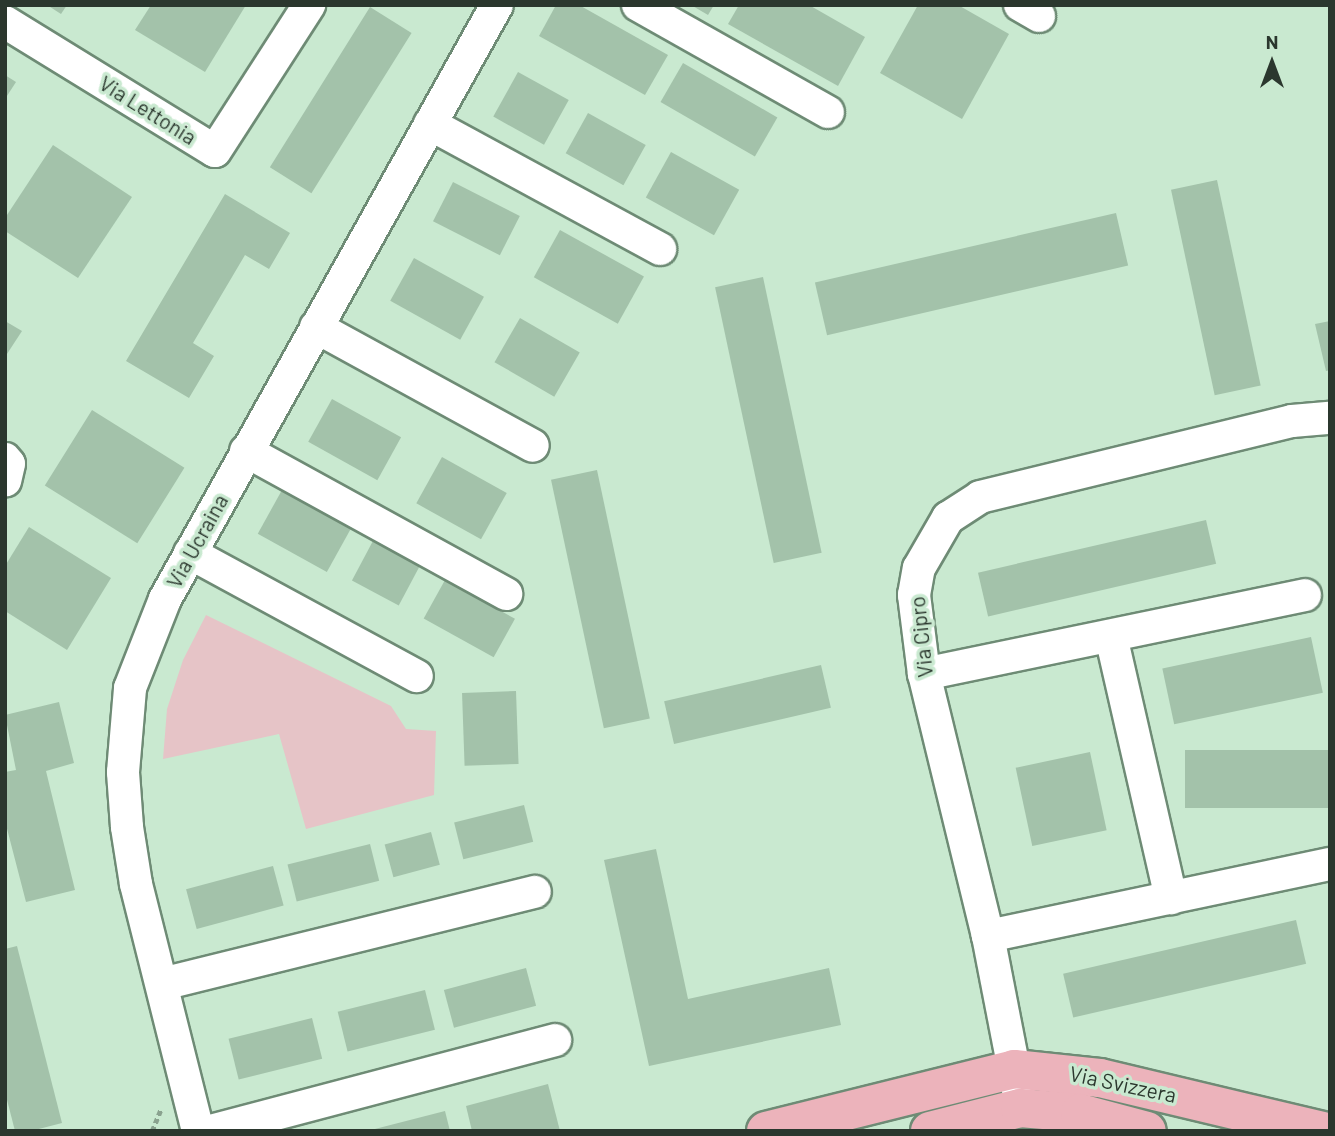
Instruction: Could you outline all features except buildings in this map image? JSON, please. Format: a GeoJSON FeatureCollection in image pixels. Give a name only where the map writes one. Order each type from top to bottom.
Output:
{"type":"FeatureCollection","features":[{"type":"Feature","properties":{"kind":"main road","name":"Via Svizzera"},"geometry":{"type":"LineString","coordinates":[[766,1131],[1014,1069],[1100,1078],[1323,1131]]}},
{"type":"Feature","properties":{"kind":"main road","name":"Via Svizzera"},"geometry":{"type":"LineString","coordinates":[[931,1131],[1020,1108],[1080,1113],[1147,1131]]}},
{"type":"Feature","properties":{"kind":"street","name":"Via Lettonia"},"geometry":{"type":"LineString","coordinates":[[5,22],[215,151],[309,5]]}},
{"type":"Feature","properties":{"kind":"street","name":"Via Ucraina"},"geometry":{"type":"LineString","coordinates":[[198,1131],[127,827],[125,732],[130,688],[146,638],[190,552],[497,5]]}},
{"type":"Feature","properties":{"kind":"street"},"geometry":{"type":"LineString","coordinates":[[638,5],[828,112]]}},
{"type":"Feature","properties":{"kind":"street"},"geometry":{"type":"LineString","coordinates":[[430,124],[660,249]]}},
{"type":"Feature","properties":{"kind":"street"},"geometry":{"type":"LineString","coordinates":[[316,327],[533,446]]}},
{"type":"Feature","properties":{"kind":"street","name":"Via Cipro"},"geometry":{"type":"LineString","coordinates":[[1020,1108],[988,936],[924,674],[914,594],[919,568],[948,518],[980,497],[1292,421],[1330,418]]}},
{"type":"Feature","properties":{"kind":"street"},"geometry":{"type":"LineString","coordinates":[[246,451],[506,594]]}},
{"type":"Feature","properties":{"kind":"street"},"geometry":{"type":"LineString","coordinates":[[5,459],[9,464],[5,481]]}},
{"type":"Feature","properties":{"kind":"street"},"geometry":{"type":"LineString","coordinates":[[190,552],[417,676]]}},
{"type":"Feature","properties":{"kind":"street"},"geometry":{"type":"LineString","coordinates":[[924,674],[1305,594]]}},
{"type":"Feature","properties":{"kind":"street"},"geometry":{"type":"LineString","coordinates":[[1111,636],[1171,898]]}},
{"type":"Feature","properties":{"kind":"street"},"geometry":{"type":"LineString","coordinates":[[988,936],[1330,864]]}},
{"type":"Feature","properties":{"kind":"street"},"geometry":{"type":"LineString","coordinates":[[162,984],[535,892]]}},
{"type":"Feature","properties":{"kind":"street"},"geometry":{"type":"LineString","coordinates":[[211,1131],[555,1040]]}},
{"type":"Feature","properties":{"kind":"street","name":"Via Svizzera"},"geometry":{"type":"LineString","coordinates":[[922,1093],[931,1131]]}},
{"type":"Feature","properties":{"kind":"shaded area"},"geometry":{"type":"Polygon","coordinates":[[[206,615],[391,706],[406,729],[436,731],[434,795],[306,829],[279,734],[163,759],[167,709],[183,660],[206,615]]]}}]}
